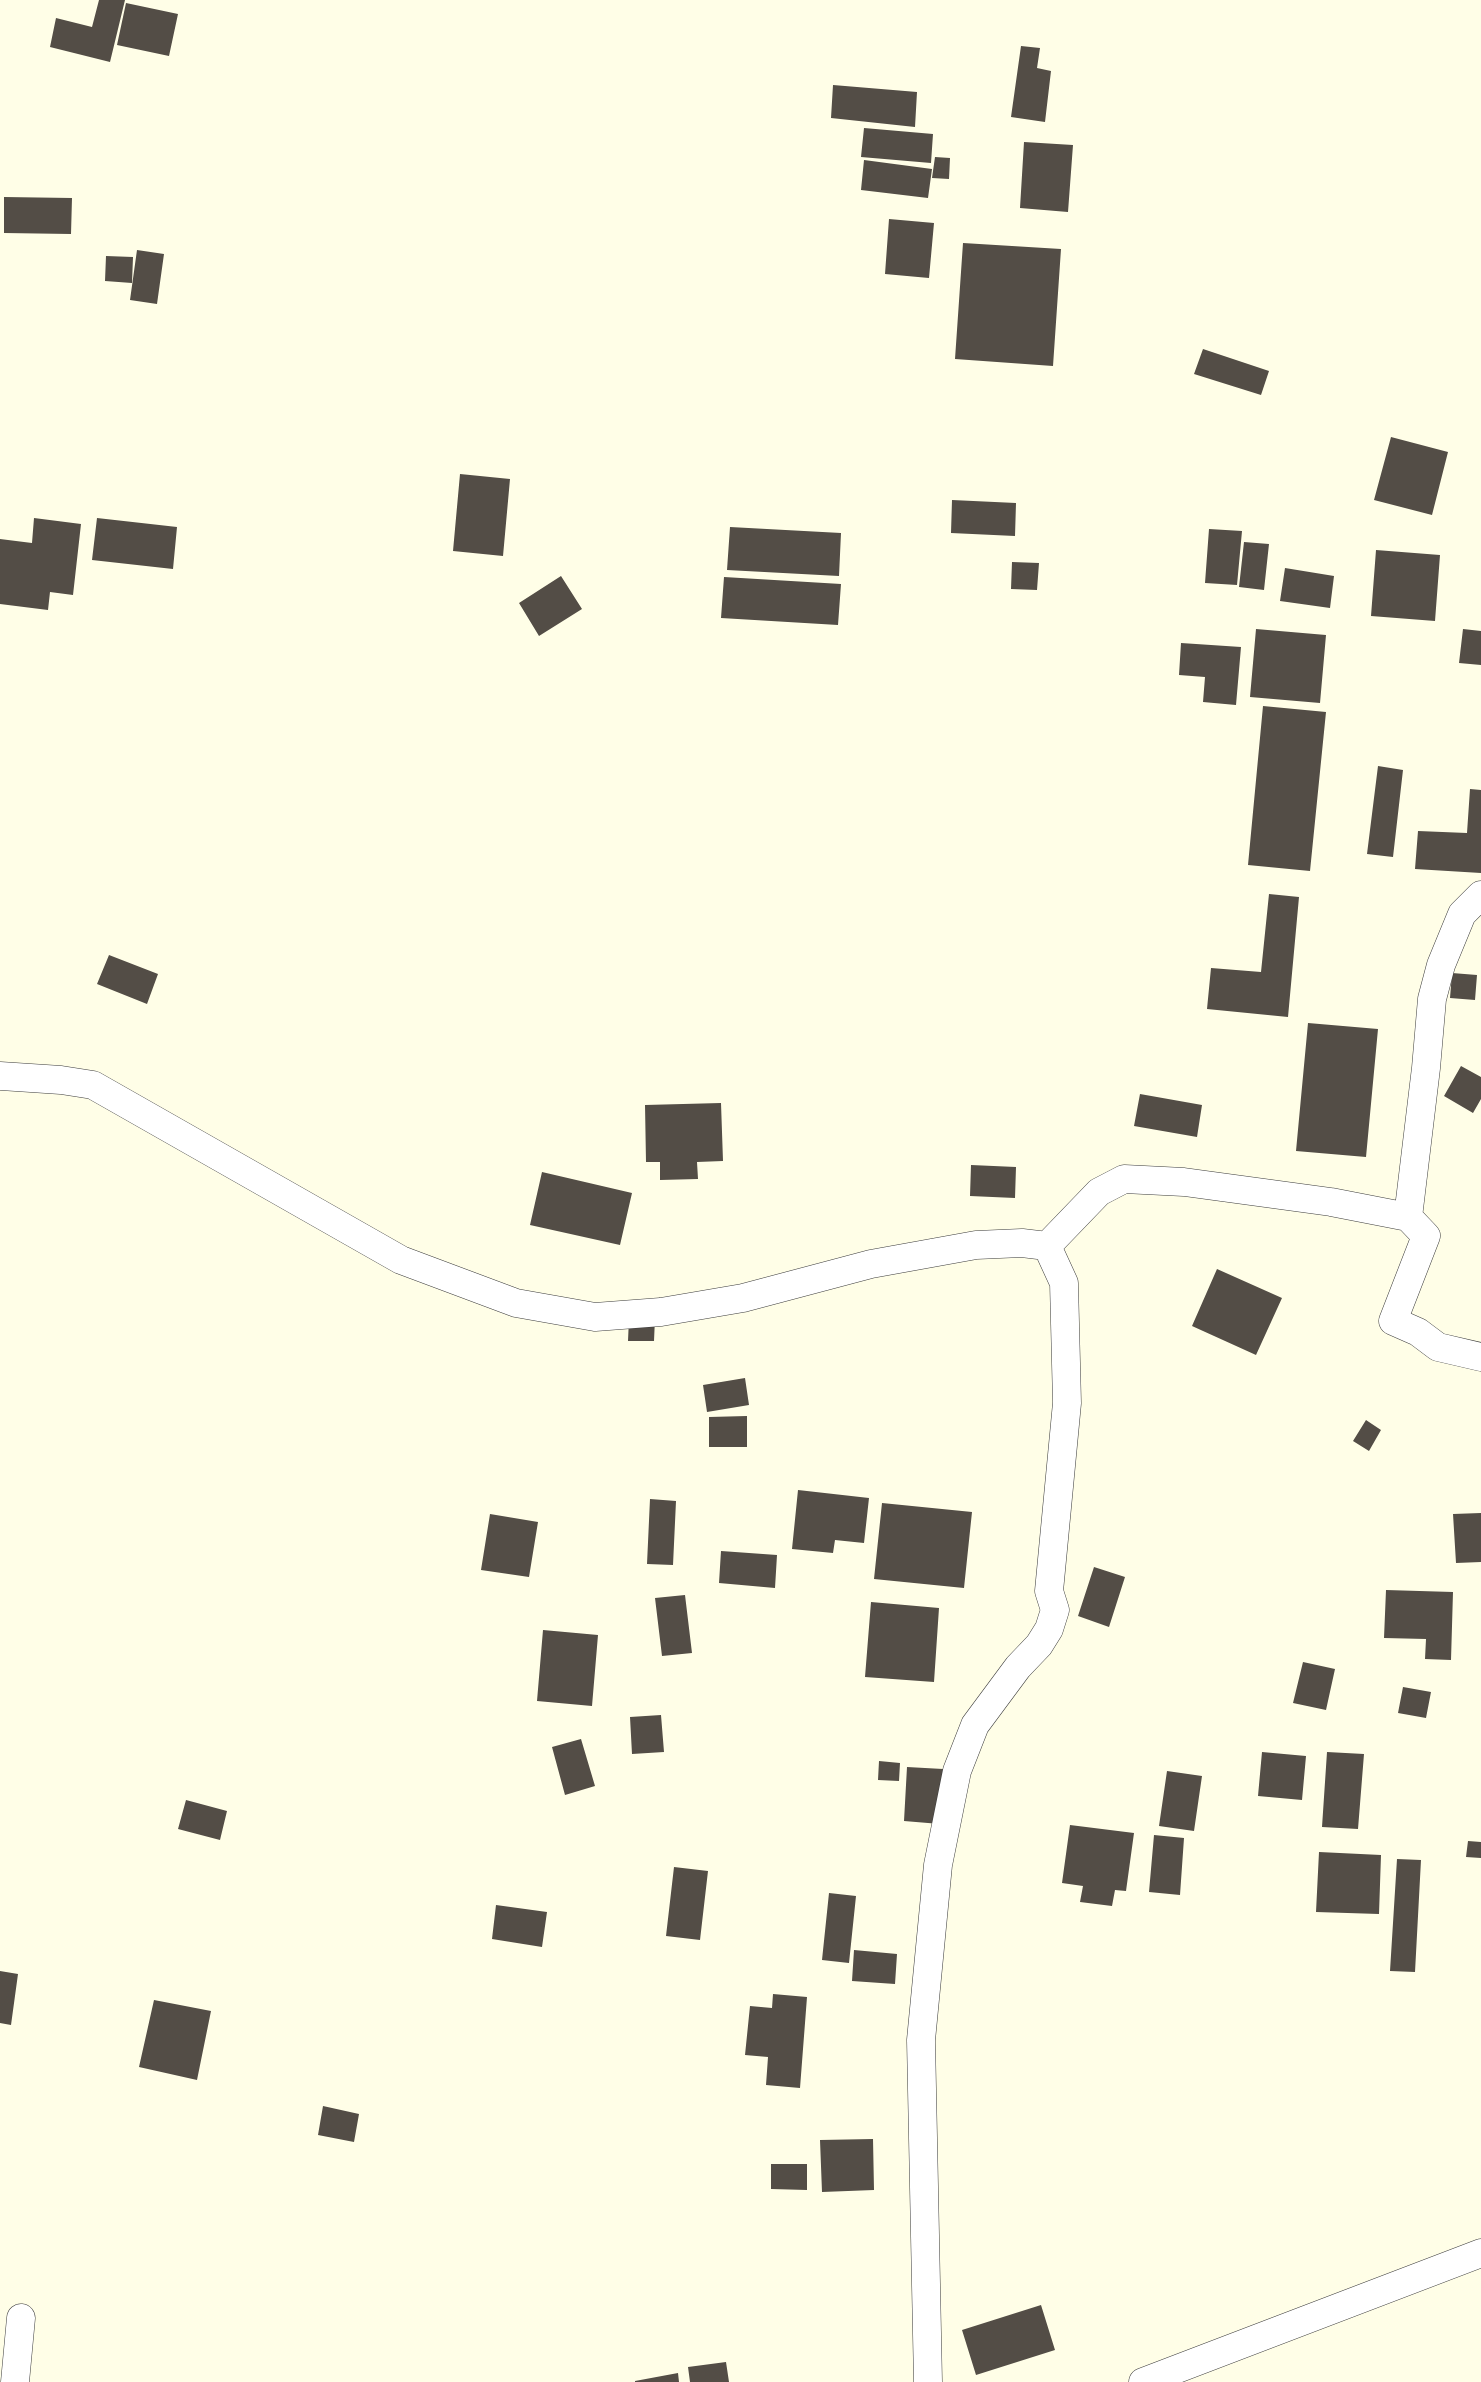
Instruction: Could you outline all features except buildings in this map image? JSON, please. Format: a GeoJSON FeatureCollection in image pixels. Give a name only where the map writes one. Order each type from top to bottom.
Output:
{"type":"FeatureCollection","features":[{"type":"Feature","properties":{"kind":"street"},"geometry":{"type":"LineString","coordinates":[[1408,1217],[1426,1068],[1432,999],[1441,965],[1462,914],[1481,895]]}},
{"type":"Feature","properties":{"kind":"street"},"geometry":{"type":"LineString","coordinates":[[0,1076],[61,1080],[93,1086],[401,1260],[516,1303],[595,1317],[661,1312],[743,1298],[870,1264],[976,1246],[1022,1243],[1047,1246]]}},
{"type":"Feature","properties":{"kind":"street"},"geometry":{"type":"LineString","coordinates":[[1047,1246],[1099,1192],[1124,1179],[1194,1184],[1331,1202],[1408,1217],[1426,1236],[1393,1321],[1418,1332],[1438,1346],[1481,1357]]}},
{"type":"Feature","properties":{"kind":"street"},"geometry":{"type":"LineString","coordinates":[[928,2382],[921,2040],[938,1865],[957,1771],[976,1724],[1018,1667],[1038,1646],[1049,1629],[1055,1610],[1049,1591],[1067,1403],[1064,1283],[1047,1246]]}},
{"type":"Feature","properties":{"kind":"street"},"geometry":{"type":"LineString","coordinates":[[1143,2382],[1481,2253]]}},
{"type":"Feature","properties":{"kind":"street"},"geometry":{"type":"LineString","coordinates":[[15,2382],[21,2318]]}}]}
